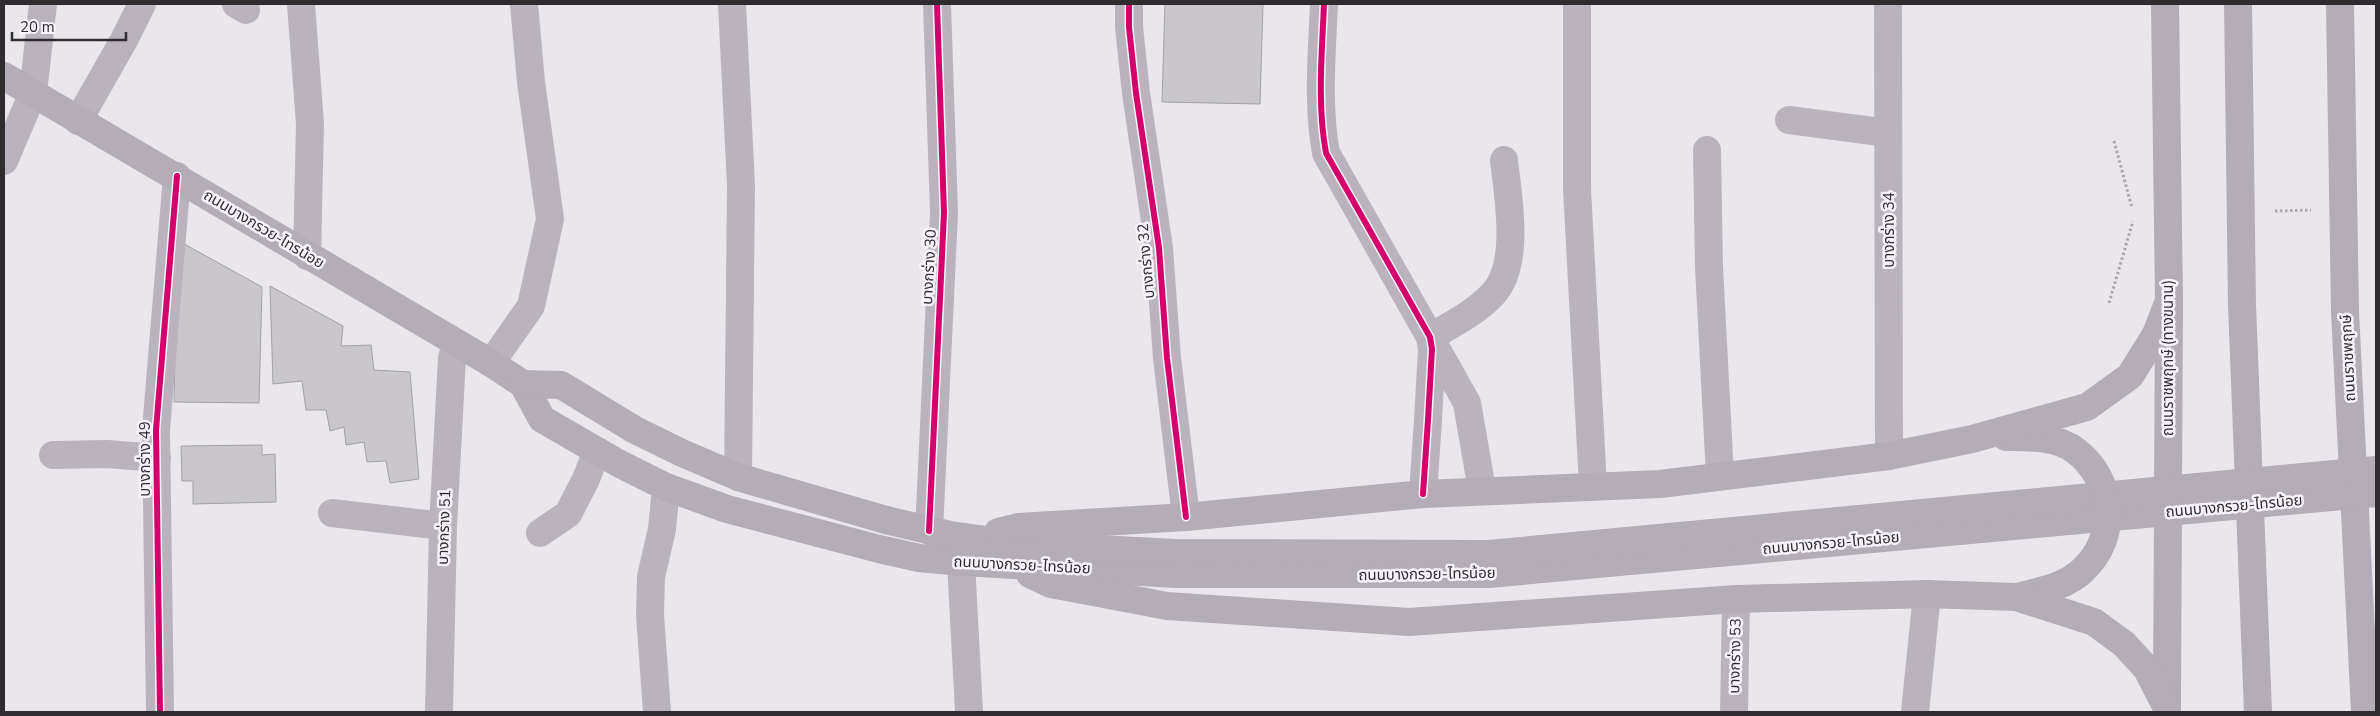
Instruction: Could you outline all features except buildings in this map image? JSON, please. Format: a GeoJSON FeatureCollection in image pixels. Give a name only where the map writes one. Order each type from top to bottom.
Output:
{"type":"FeatureCollection","features":[{"type":"Feature","properties":{"kind":"main road","name":"ถนนราชพฤกษ์ (ทางขนาน)"},"geometry":{"type":"LineString","coordinates":[[2165,4],[2169,301],[2168,710]]}},
{"type":"Feature","properties":{"kind":"main road"},"geometry":{"type":"LineString","coordinates":[[2238,4],[2242,306],[2258,712]]}},
{"type":"Feature","properties":{"kind":"main road","name":"ถนนราชพฤกษ์"},"geometry":{"type":"LineString","coordinates":[[2340,4],[2345,312],[2365,712]]}},
{"type":"Feature","properties":{"kind":"main road","name":"ถนนบางกรวย-ไทรน้อย"},"geometry":{"type":"LineString","coordinates":[[4,76],[78,121],[177,176],[523,384],[542,418],[596,451],[666,487],[727,509],[919,558],[965,550],[1022,545],[1249,565],[1489,574],[2376,493]]}},
{"type":"Feature","properties":{"kind":"main road"},"geometry":{"type":"LineString","coordinates":[[965,550],[1018,528],[1186,517],[1423,494],[1482,490],[1660,484],[1889,456],[1972,439],[2087,407],[2130,376],[2156,334],[2169,301]]}},
{"type":"Feature","properties":{"kind":"main road","name":"ถนนบางกรวย-ไทรน้อย"},"geometry":{"type":"LineString","coordinates":[[523,384],[561,386],[635,430],[738,477],[929,531],[965,550],[1006,563],[1176,574],[1249,565],[1488,554],[2376,470]]}},
{"type":"Feature","properties":{"kind":"main road"},"geometry":{"type":"LineString","coordinates":[[1972,439],[2007,437],[2051,440],[2075,450],[2100,477],[2109,509],[2106,535],[2100,550],[2083,571],[2061,585],[2016,597]]}},
{"type":"Feature","properties":{"kind":"main road"},"geometry":{"type":"LineString","coordinates":[[1006,563],[1051,584],[1167,606],[1409,622],[1736,599],[1927,594],[2016,597],[2094,622],[2124,644],[2148,670],[2168,710]]}},
{"type":"Feature","properties":{"kind":"street"},"geometry":{"type":"LineString","coordinates":[[4,161],[33,93],[43,4]]}},
{"type":"Feature","properties":{"kind":"street"},"geometry":{"type":"LineString","coordinates":[[78,121],[142,4]]}},
{"type":"Feature","properties":{"kind":"street"},"geometry":{"type":"LineString","coordinates":[[301,4],[310,124],[308,256]]}},
{"type":"Feature","properties":{"kind":"street"},"geometry":{"type":"LineString","coordinates":[[491,364],[531,306],[550,219],[531,82],[524,4]]}},
{"type":"Feature","properties":{"kind":"street"},"geometry":{"type":"LineString","coordinates":[[732,4],[741,186],[738,477]]}},
{"type":"Feature","properties":{"kind":"street","name":"บางกร่าง 30"},"geometry":{"type":"LineString","coordinates":[[929,531],[944,213],[937,4]]}},
{"type":"Feature","properties":{"kind":"street","name":"บางกร่าง 32"},"geometry":{"type":"LineString","coordinates":[[1129,4],[1129,27],[1135,85],[1160,248],[1167,358],[1186,517]]}},
{"type":"Feature","properties":{"kind":"street"},"geometry":{"type":"LineString","coordinates":[[1324,4],[1321,127],[1326,152],[1467,404],[1482,490]]}},
{"type":"Feature","properties":{"kind":"street"},"geometry":{"type":"LineString","coordinates":[[1577,4],[1577,189],[1593,486]]}},
{"type":"Feature","properties":{"kind":"street","name":"บางกร่าง 34"},"geometry":{"type":"LineString","coordinates":[[1888,4],[1889,456]]}},
{"type":"Feature","properties":{"kind":"street"},"geometry":{"type":"LineString","coordinates":[[1789,120],[1888,133]]}},
{"type":"Feature","properties":{"kind":"street"},"geometry":{"type":"LineString","coordinates":[[1707,150],[1709,267],[1720,476]]}},
{"type":"Feature","properties":{"kind":"street"},"geometry":{"type":"LineString","coordinates":[[1430,336],[1469,315],[1494,292],[1508,266],[1510,214],[1504,160]]}},
{"type":"Feature","properties":{"kind":"street","name":"บางกร่าง 49"},"geometry":{"type":"LineString","coordinates":[[160,712],[156,430],[177,176]]}},
{"type":"Feature","properties":{"kind":"street"},"geometry":{"type":"LineString","coordinates":[[1423,494],[1428,420],[1430,336]]}},
{"type":"Feature","properties":{"kind":"street","name":"บางกร่าง 51"},"geometry":{"type":"LineString","coordinates":[[439,712],[443,526],[450,385],[456,343]]}},
{"type":"Feature","properties":{"kind":"street"},"geometry":{"type":"LineString","coordinates":[[540,534],[568,514],[586,479],[596,451]]}},
{"type":"Feature","properties":{"kind":"street"},"geometry":{"type":"LineString","coordinates":[[53,455],[107,454],[157,458]]}},
{"type":"Feature","properties":{"kind":"street"},"geometry":{"type":"LineString","coordinates":[[657,712],[650,615],[651,577],[662,529],[666,487]]}},
{"type":"Feature","properties":{"kind":"street"},"geometry":{"type":"LineString","coordinates":[[332,513],[443,526]]}},
{"type":"Feature","properties":{"kind":"street"},"geometry":{"type":"LineString","coordinates":[[965,550],[969,712]]}},
{"type":"Feature","properties":{"kind":"street"},"geometry":{"type":"LineString","coordinates":[[1915,712],[1927,594]]}},
{"type":"Feature","properties":{"kind":"street","name":"บางกร่าง 53"},"geometry":{"type":"LineString","coordinates":[[1734,712],[1736,599]]}},
{"type":"Feature","properties":{"kind":"path"},"geometry":{"type":"LineString","coordinates":[[2109,303],[2134,216],[2114,141]]}},
{"type":"Feature","properties":{"kind":"cycle path"},"geometry":{"type":"LineString","coordinates":[[929,531],[944,213],[937,4]]}},
{"type":"Feature","properties":{"kind":"cycle path"},"geometry":{"type":"LineString","coordinates":[[1129,4],[1129,27],[1136,93],[1159,248],[1167,358],[1186,517]]}},
{"type":"Feature","properties":{"kind":"cycle path"},"geometry":{"type":"LineString","coordinates":[[1324,4],[1321,97],[1326,153],[1430,337],[1432,349],[1423,494]]}},
{"type":"Feature","properties":{"kind":"cycle path"},"geometry":{"type":"LineString","coordinates":[[160,712],[156,430],[177,176]]}}]}
